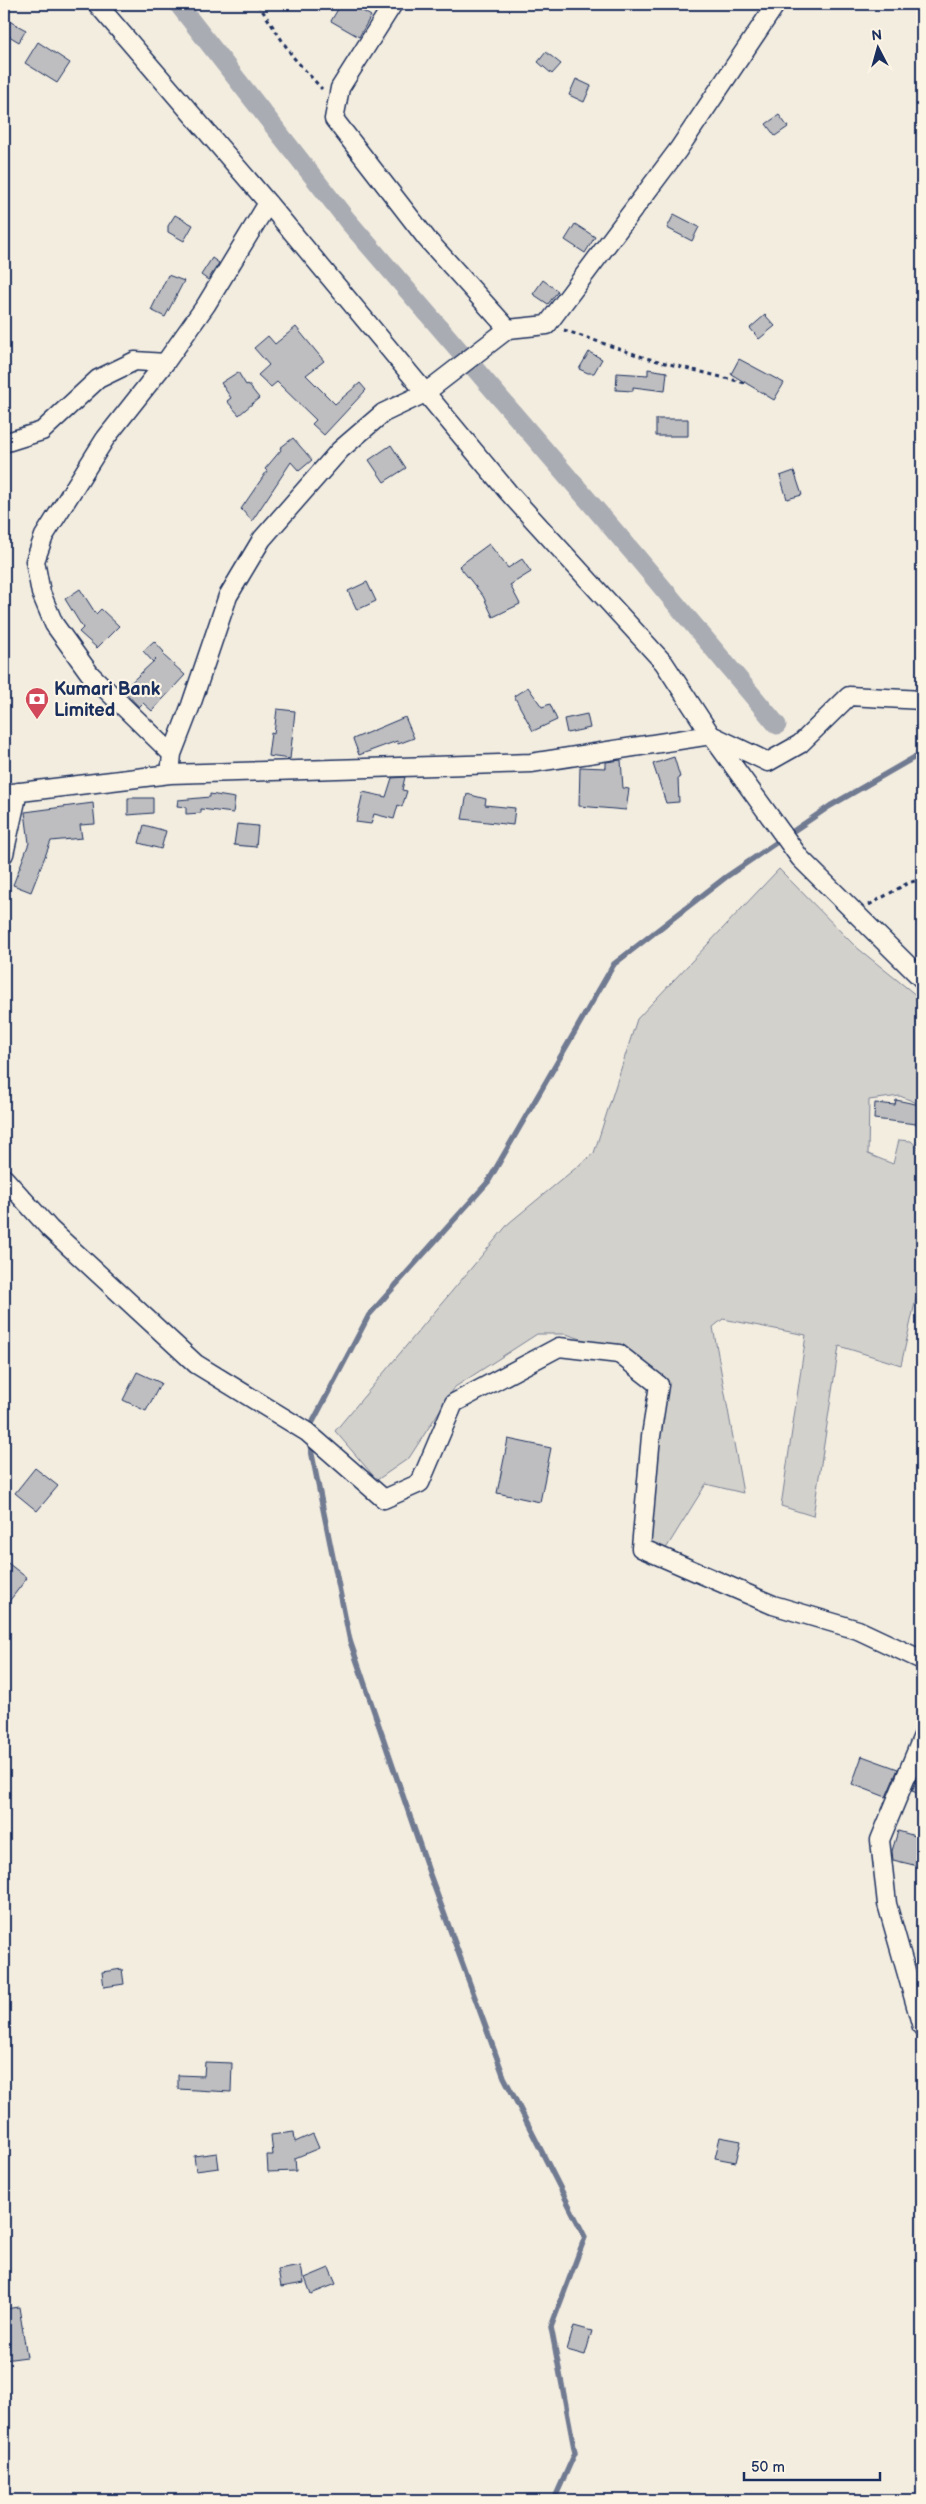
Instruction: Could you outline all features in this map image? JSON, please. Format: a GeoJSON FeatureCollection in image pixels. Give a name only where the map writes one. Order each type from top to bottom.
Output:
{"type":"FeatureCollection","features":[{"type":"Feature","properties":{"kind":"street"},"geometry":{"type":"LineString","coordinates":[[96,4],[268,203],[508,492],[664,663],[711,735],[800,858],[922,979]]}},
{"type":"Feature","properties":{"kind":"street"},"geometry":{"type":"LineString","coordinates":[[393,4],[340,88],[334,119],[426,240],[508,329]]}},
{"type":"Feature","properties":{"kind":"street"},"geometry":{"type":"LineString","coordinates":[[170,774],[172,754],[192,705],[228,596],[262,539],[340,450],[383,413],[424,393],[508,329],[547,325],[678,150],[776,4]]}},
{"type":"Feature","properties":{"kind":"street"},"geometry":{"type":"LineString","coordinates":[[172,754],[90,674],[54,624],[41,593],[35,562],[44,536],[105,439],[165,363],[206,306],[268,203]]}},
{"type":"Feature","properties":{"kind":"street"},"geometry":{"type":"LineString","coordinates":[[4,443],[42,432],[98,379],[135,362],[165,363]]}},
{"type":"Feature","properties":{"kind":"street"},"geometry":{"type":"LineString","coordinates":[[4,854],[11,793],[170,774],[531,763],[711,735],[768,762],[800,744],[850,696],[922,700]]}},
{"type":"Feature","properties":{"kind":"street"},"geometry":{"type":"LineString","coordinates":[[4,1178],[50,1229],[196,1364],[307,1432],[384,1499],[420,1483],[454,1403],[560,1347],[619,1354],[658,1385],[651,1436],[641,1548],[774,1605],[858,1630],[922,1660]]}},
{"type":"Feature","properties":{"kind":"street"},"geometry":{"type":"LineString","coordinates":[[922,1738],[880,1840],[887,1904],[922,2027]]}},
{"type":"Feature","properties":{"kind":"path"},"geometry":{"type":"LineString","coordinates":[[258,4],[293,57],[337,105]]}},
{"type":"Feature","properties":{"kind":"path"},"geometry":{"type":"LineString","coordinates":[[547,325],[646,358],[745,383]]}},
{"type":"Feature","properties":{"kind":"path"},"geometry":{"type":"LineString","coordinates":[[856,912],[908,883],[922,879]]}},
{"type":"Feature","properties":{"kind":"shaded area"},"geometry":{"type":"Polygon","coordinates":[[[779,869],[855,946],[922,1000],[922,1105],[900,1096],[869,1100],[868,1154],[893,1164],[899,1140],[911,1141],[922,1151],[922,1272],[901,1365],[839,1346],[813,1516],[781,1506],[806,1335],[723,1319],[713,1327],[743,1493],[706,1484],[662,1555],[646,1543],[665,1383],[624,1353],[566,1334],[537,1334],[455,1387],[409,1458],[377,1480],[335,1431],[509,1223],[594,1153],[637,1019],[779,869]]]}},
{"type":"Feature","properties":{"kind":"building"},"geometry":{"type":"Polygon","coordinates":[[[341,4],[351,4],[371,16],[359,37],[331,21],[341,4]]]}},
{"type":"Feature","properties":{"kind":"building"},"geometry":{"type":"Polygon","coordinates":[[[9,21],[26,30],[19,42],[4,33],[9,21]]]}},
{"type":"Feature","properties":{"kind":"building"},"geometry":{"type":"Polygon","coordinates":[[[38,42],[70,63],[57,83],[25,63],[38,42]]]}},
{"type":"Feature","properties":{"kind":"building"},"geometry":{"type":"Polygon","coordinates":[[[546,52],[561,64],[552,74],[538,62],[546,52]]]}},
{"type":"Feature","properties":{"kind":"building"},"geometry":{"type":"Polygon","coordinates":[[[576,79],[591,86],[584,102],[569,95],[576,79]]]}},
{"type":"Feature","properties":{"kind":"building"},"geometry":{"type":"Polygon","coordinates":[[[779,115],[788,127],[775,136],[766,124],[779,115]]]}},
{"type":"Feature","properties":{"kind":"building"},"geometry":{"type":"Polygon","coordinates":[[[674,214],[699,227],[692,241],[667,228],[674,214]]]}},
{"type":"Feature","properties":{"kind":"building"},"geometry":{"type":"Polygon","coordinates":[[[175,215],[193,225],[184,241],[168,232],[168,226],[175,215]]]}},
{"type":"Feature","properties":{"kind":"building"},"geometry":{"type":"Polygon","coordinates":[[[575,224],[595,237],[585,253],[565,240],[575,224]]]}},
{"type":"Feature","properties":{"kind":"building"},"geometry":{"type":"Polygon","coordinates":[[[212,258],[219,263],[208,280],[201,275],[212,258]]]}},
{"type":"Feature","properties":{"kind":"building"},"geometry":{"type":"Polygon","coordinates":[[[168,275],[184,281],[165,317],[151,310],[168,275]]]}},
{"type":"Feature","properties":{"kind":"building"},"geometry":{"type":"Polygon","coordinates":[[[543,280],[558,291],[548,304],[533,294],[543,280]]]}},
{"type":"Feature","properties":{"kind":"building"},"geometry":{"type":"Polygon","coordinates":[[[765,315],[775,326],[759,339],[750,328],[765,315]]]}},
{"type":"Feature","properties":{"kind":"building"},"geometry":{"type":"Polygon","coordinates":[[[296,327],[324,361],[306,375],[335,404],[360,383],[366,390],[324,435],[312,424],[316,420],[277,382],[271,387],[258,375],[269,365],[254,348],[268,336],[275,344],[296,327]]]}},
{"type":"Feature","properties":{"kind":"building"},"geometry":{"type":"Polygon","coordinates":[[[589,352],[602,359],[594,373],[588,373],[579,369],[589,352]]]}},
{"type":"Feature","properties":{"kind":"building"},"geometry":{"type":"Polygon","coordinates":[[[739,359],[784,383],[774,400],[731,374],[739,359]]]}},
{"type":"Feature","properties":{"kind":"building"},"geometry":{"type":"Polygon","coordinates":[[[648,369],[667,372],[665,391],[633,387],[633,391],[616,390],[617,373],[648,375],[648,369]]]}},
{"type":"Feature","properties":{"kind":"building"},"geometry":{"type":"Polygon","coordinates":[[[238,372],[246,385],[248,384],[259,398],[239,415],[227,401],[231,398],[221,383],[238,372]]]}},
{"type":"Feature","properties":{"kind":"building"},"geometry":{"type":"Polygon","coordinates":[[[656,419],[688,419],[688,436],[656,436],[656,419]]]}},
{"type":"Feature","properties":{"kind":"building"},"geometry":{"type":"Polygon","coordinates":[[[293,438],[312,460],[299,471],[291,462],[252,521],[241,509],[267,471],[265,469],[281,450],[280,448],[293,438]]]}},
{"type":"Feature","properties":{"kind":"building"},"geometry":{"type":"Polygon","coordinates":[[[391,445],[406,468],[384,482],[369,460],[391,445]]]}},
{"type":"Feature","properties":{"kind":"building"},"geometry":{"type":"Polygon","coordinates":[[[794,471],[802,495],[787,499],[780,476],[794,471]]]}},
{"type":"Feature","properties":{"kind":"building"},"geometry":{"type":"Polygon","coordinates":[[[489,544],[508,568],[522,559],[531,572],[510,585],[520,604],[493,617],[483,596],[459,566],[489,544]]]}},
{"type":"Feature","properties":{"kind":"building"},"geometry":{"type":"Polygon","coordinates":[[[367,582],[376,601],[357,610],[348,591],[367,582]]]}},
{"type":"Feature","properties":{"kind":"building"},"geometry":{"type":"Polygon","coordinates":[[[80,589],[96,614],[101,609],[119,626],[97,648],[79,632],[83,628],[65,599],[80,589]]]}},
{"type":"Feature","properties":{"kind":"building"},"geometry":{"type":"Polygon","coordinates":[[[154,641],[164,652],[162,654],[185,675],[152,711],[143,703],[139,707],[123,690],[153,662],[143,651],[154,641]]]}},
{"type":"Feature","properties":{"kind":"building"},"geometry":{"type":"Polygon","coordinates":[[[528,687],[542,707],[550,704],[557,720],[533,731],[514,696],[528,687]]]}},
{"type":"Feature","properties":{"kind":"building"},"geometry":{"type":"Polygon","coordinates":[[[277,709],[295,711],[290,759],[268,756],[271,733],[274,734],[277,709]]]}},
{"type":"Feature","properties":{"kind":"building"},"geometry":{"type":"Polygon","coordinates":[[[587,714],[590,728],[567,733],[564,719],[587,714]]]}},
{"type":"Feature","properties":{"kind":"building"},"geometry":{"type":"Polygon","coordinates":[[[405,717],[414,738],[398,744],[397,741],[359,755],[353,739],[405,717]]]}},
{"type":"Feature","properties":{"kind":"building"},"geometry":{"type":"Polygon","coordinates":[[[674,757],[680,777],[678,778],[679,802],[666,803],[653,764],[674,757]]]}},
{"type":"Feature","properties":{"kind":"building"},"geometry":{"type":"Polygon","coordinates":[[[621,760],[623,788],[629,789],[626,810],[579,806],[580,767],[606,768],[606,762],[621,760]]]}},
{"type":"Feature","properties":{"kind":"building"},"geometry":{"type":"Polygon","coordinates":[[[405,777],[402,790],[407,791],[402,807],[398,805],[394,819],[374,814],[371,824],[356,822],[363,792],[386,797],[392,778],[405,777]]]}},
{"type":"Feature","properties":{"kind":"building"},"geometry":{"type":"Polygon","coordinates":[[[210,794],[235,798],[233,813],[201,809],[201,813],[186,814],[186,807],[177,806],[178,800],[210,797],[210,794]]]}},
{"type":"Feature","properties":{"kind":"building"},"geometry":{"type":"Polygon","coordinates":[[[467,794],[486,799],[485,805],[515,808],[513,825],[462,819],[467,794]]]}},
{"type":"Feature","properties":{"kind":"building"},"geometry":{"type":"Polygon","coordinates":[[[128,798],[153,798],[153,813],[128,815],[128,798]]]}},
{"type":"Feature","properties":{"kind":"building"},"geometry":{"type":"Polygon","coordinates":[[[93,803],[95,824],[80,825],[82,838],[51,841],[31,892],[13,885],[29,843],[25,812],[93,803]]]}},
{"type":"Feature","properties":{"kind":"building"},"geometry":{"type":"Polygon","coordinates":[[[237,824],[258,826],[256,847],[234,845],[237,824]]]}},
{"type":"Feature","properties":{"kind":"building"},"geometry":{"type":"Polygon","coordinates":[[[144,825],[166,831],[161,849],[139,843],[144,825]]]}},
{"type":"Feature","properties":{"kind":"building"},"geometry":{"type":"Polygon","coordinates":[[[896,1100],[920,1105],[916,1124],[874,1119],[875,1103],[895,1105],[896,1100]]]}},
{"type":"Feature","properties":{"kind":"building"},"geometry":{"type":"Polygon","coordinates":[[[137,1372],[161,1383],[146,1411],[123,1400],[137,1372]]]}},
{"type":"Feature","properties":{"kind":"building"},"geometry":{"type":"Polygon","coordinates":[[[508,1439],[551,1448],[540,1502],[497,1493],[508,1439]]]}},
{"type":"Feature","properties":{"kind":"building"},"geometry":{"type":"Polygon","coordinates":[[[35,1468],[58,1486],[37,1511],[15,1493],[35,1468]]]}},
{"type":"Feature","properties":{"kind":"building"},"geometry":{"type":"Polygon","coordinates":[[[4,1560],[27,1578],[4,1608],[4,1560]]]}},
{"type":"Feature","properties":{"kind":"building"},"geometry":{"type":"Polygon","coordinates":[[[862,1756],[898,1769],[886,1797],[852,1784],[862,1756]]]}},
{"type":"Feature","properties":{"kind":"building"},"geometry":{"type":"Polygon","coordinates":[[[918,1777],[922,1778],[922,1795],[912,1791],[918,1777]]]}},
{"type":"Feature","properties":{"kind":"building"},"geometry":{"type":"Polygon","coordinates":[[[898,1831],[922,1838],[922,1867],[893,1860],[892,1851],[898,1831]]]}},
{"type":"Feature","properties":{"kind":"building"},"geometry":{"type":"Polygon","coordinates":[[[122,1969],[124,1984],[104,1987],[102,1972],[122,1969]]]}},
{"type":"Feature","properties":{"kind":"building"},"geometry":{"type":"Polygon","coordinates":[[[205,2062],[232,2063],[231,2092],[178,2089],[178,2075],[204,2076],[205,2062]]]}},
{"type":"Feature","properties":{"kind":"building"},"geometry":{"type":"Polygon","coordinates":[[[294,2132],[295,2142],[313,2134],[319,2148],[295,2158],[296,2171],[268,2172],[267,2155],[273,2155],[271,2135],[294,2132]]]}},
{"type":"Feature","properties":{"kind":"building"},"geometry":{"type":"Polygon","coordinates":[[[720,2137],[741,2141],[736,2162],[715,2158],[720,2137]]]}},
{"type":"Feature","properties":{"kind":"building"},"geometry":{"type":"Polygon","coordinates":[[[217,2153],[219,2168],[196,2171],[194,2156],[217,2153]]]}},
{"type":"Feature","properties":{"kind":"building"},"geometry":{"type":"Polygon","coordinates":[[[301,2266],[304,2283],[281,2287],[278,2270],[301,2266]]]}},
{"type":"Feature","properties":{"kind":"building"},"geometry":{"type":"Polygon","coordinates":[[[329,2268],[336,2284],[311,2294],[305,2278],[329,2268]]]}},
{"type":"Feature","properties":{"kind":"building"},"geometry":{"type":"Polygon","coordinates":[[[19,2307],[27,2357],[4,2360],[4,2309],[19,2307]]]}},
{"type":"Feature","properties":{"kind":"building"},"geometry":{"type":"Polygon","coordinates":[[[574,2326],[592,2331],[585,2355],[567,2350],[574,2326]]]}},
{"type":"Feature","properties":{"kind":"waterway"},"geometry":{"type":"LineString","coordinates":[[178,4],[347,220],[636,556],[777,725]]}},
{"type":"Feature","properties":{"kind":"waterway"},"geometry":{"type":"LineString","coordinates":[[308,1431],[369,1315],[488,1182],[614,964],[726,877],[830,806],[922,753]]}},
{"type":"Feature","properties":{"kind":"waterway"},"geometry":{"type":"LineString","coordinates":[[309,1440],[350,1641],[430,1875],[504,2077],[585,2237],[551,2327],[575,2453],[554,2500]]}},
{"type":"Feature","properties":{"kind":"place","name":"Kumari Bank Limited"},"geometry":{"type":"Point","coordinates":[37,720]}}]}
